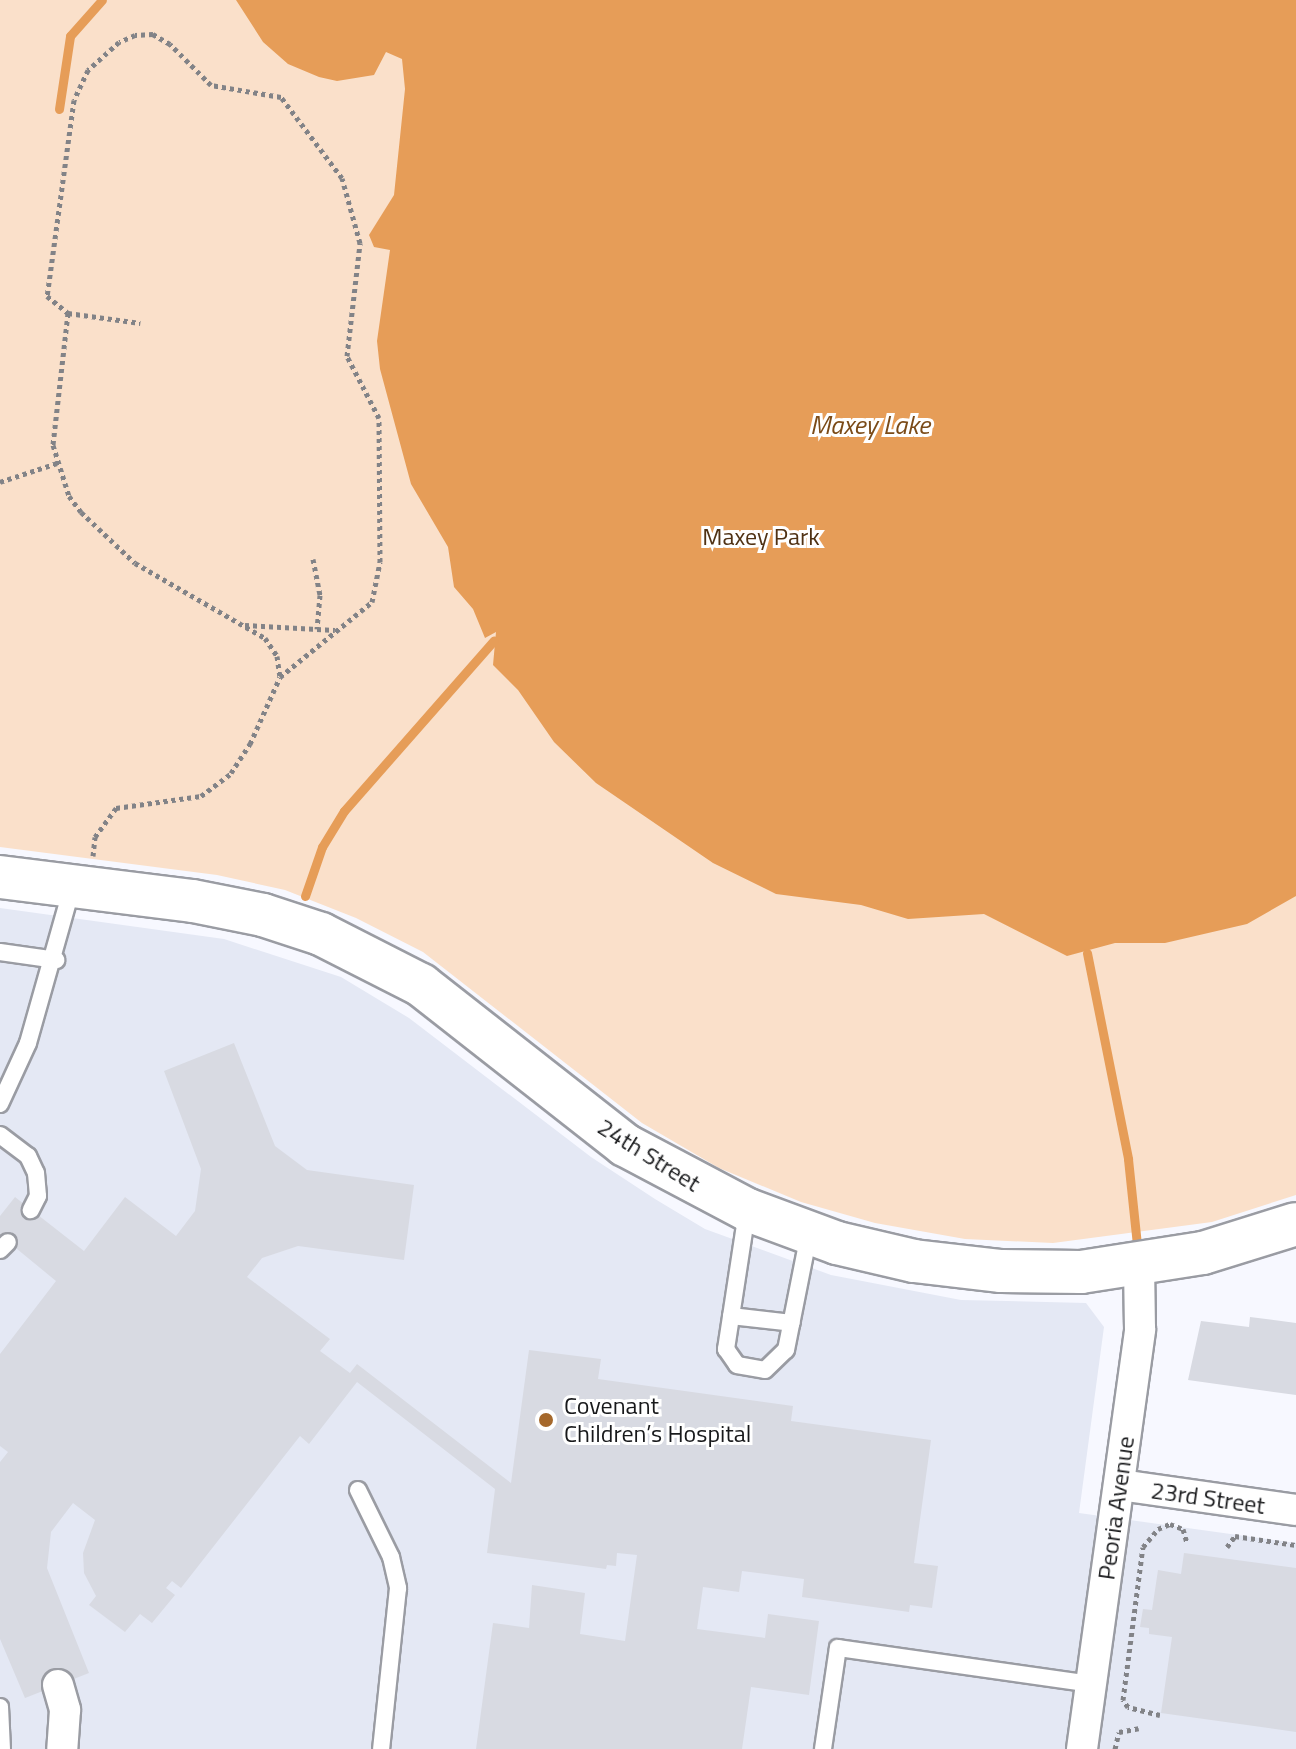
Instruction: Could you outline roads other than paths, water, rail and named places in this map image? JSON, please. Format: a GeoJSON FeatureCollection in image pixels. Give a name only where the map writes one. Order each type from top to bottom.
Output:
{"type":"FeatureCollection","features":[{"type":"Feature","properties":{"kind":"street","name":"24th Street"},"geometry":{"type":"LineString","coordinates":[[0,877],[83,872],[263,915],[369,955],[421,985],[625,1145],[748,1210],[809,1234],[914,1261],[1001,1271],[1139,1266],[1203,1253],[1296,1224]]}},
{"type":"Feature","properties":{"kind":"street","name":"Peoria Avenue"},"geometry":{"type":"LineString","coordinates":[[1082,1749],[1140,1329],[1139,1266]]}},
{"type":"Feature","properties":{"kind":"street","name":"23rd Street"},"geometry":{"type":"LineString","coordinates":[[1120,1485],[1296,1510]]}},
{"type":"Feature","properties":{"kind":"street"},"geometry":{"type":"LineString","coordinates":[[58,1685],[65,1710],[62,1749]]}},
{"type":"Feature","properties":{"kind":"lane"},"geometry":{"type":"LineString","coordinates":[[0,1104],[28,1043],[83,872]]}},
{"type":"Feature","properties":{"kind":"lane"},"geometry":{"type":"LineString","coordinates":[[0,952],[56,960]]}},
{"type":"Feature","properties":{"kind":"lane"},"geometry":{"type":"LineString","coordinates":[[0,1135],[28,1156],[36,1173],[38,1196],[31,1210]]}},
{"type":"Feature","properties":{"kind":"lane"},"geometry":{"type":"LineString","coordinates":[[748,1210],[728,1355],[737,1365],[755,1370],[778,1362],[792,1323],[809,1234]]}},
{"type":"Feature","properties":{"kind":"lane"},"geometry":{"type":"LineString","coordinates":[[731,1316],[792,1323]]}},
{"type":"Feature","properties":{"kind":"lane"},"geometry":{"type":"LineString","coordinates":[[358,1490],[391,1557],[398,1588],[381,1749]]}},
{"type":"Feature","properties":{"kind":"lane"},"geometry":{"type":"LineString","coordinates":[[823,1749],[838,1648],[1091,1684]]}},
{"type":"Feature","properties":{"kind":"lane"},"geometry":{"type":"LineString","coordinates":[[0,1707],[2,1749]]}},
{"type":"Feature","properties":{"kind":"water","name":"Maxey Lake"},"geometry":{"type":"Polygon","coordinates":[[[236,0],[1296,0],[1296,896],[1247,924],[1165,943],[1115,943],[1067,956],[984,914],[908,919],[861,905],[776,894],[713,863],[596,783],[554,742],[518,690],[493,665],[496,632],[485,638],[473,609],[454,587],[448,547],[411,484],[380,369],[377,341],[390,250],[374,247],[369,235],[394,195],[405,89],[402,59],[386,52],[374,75],[337,81],[319,77],[288,64],[263,42],[236,0]]]}},
{"type":"Feature","properties":{"kind":"waterway"},"geometry":{"type":"LineString","coordinates":[[59,109],[70,36],[102,0]]}},
{"type":"Feature","properties":{"kind":"waterway"},"geometry":{"type":"LineString","coordinates":[[305,896],[322,847],[344,811],[494,640]]}},
{"type":"Feature","properties":{"kind":"waterway"},"geometry":{"type":"LineString","coordinates":[[1087,953],[1128,1159],[1138,1254]]}},
{"type":"Feature","properties":{"kind":"place","name":"Covenant Children’s Hospital"},"geometry":{"type":"Point","coordinates":[546,1420]}},
{"type":"Feature","properties":{"kind":"park label","name":"Maxey Park"},"geometry":{"type":"Point","coordinates":[761,537]}}]}
